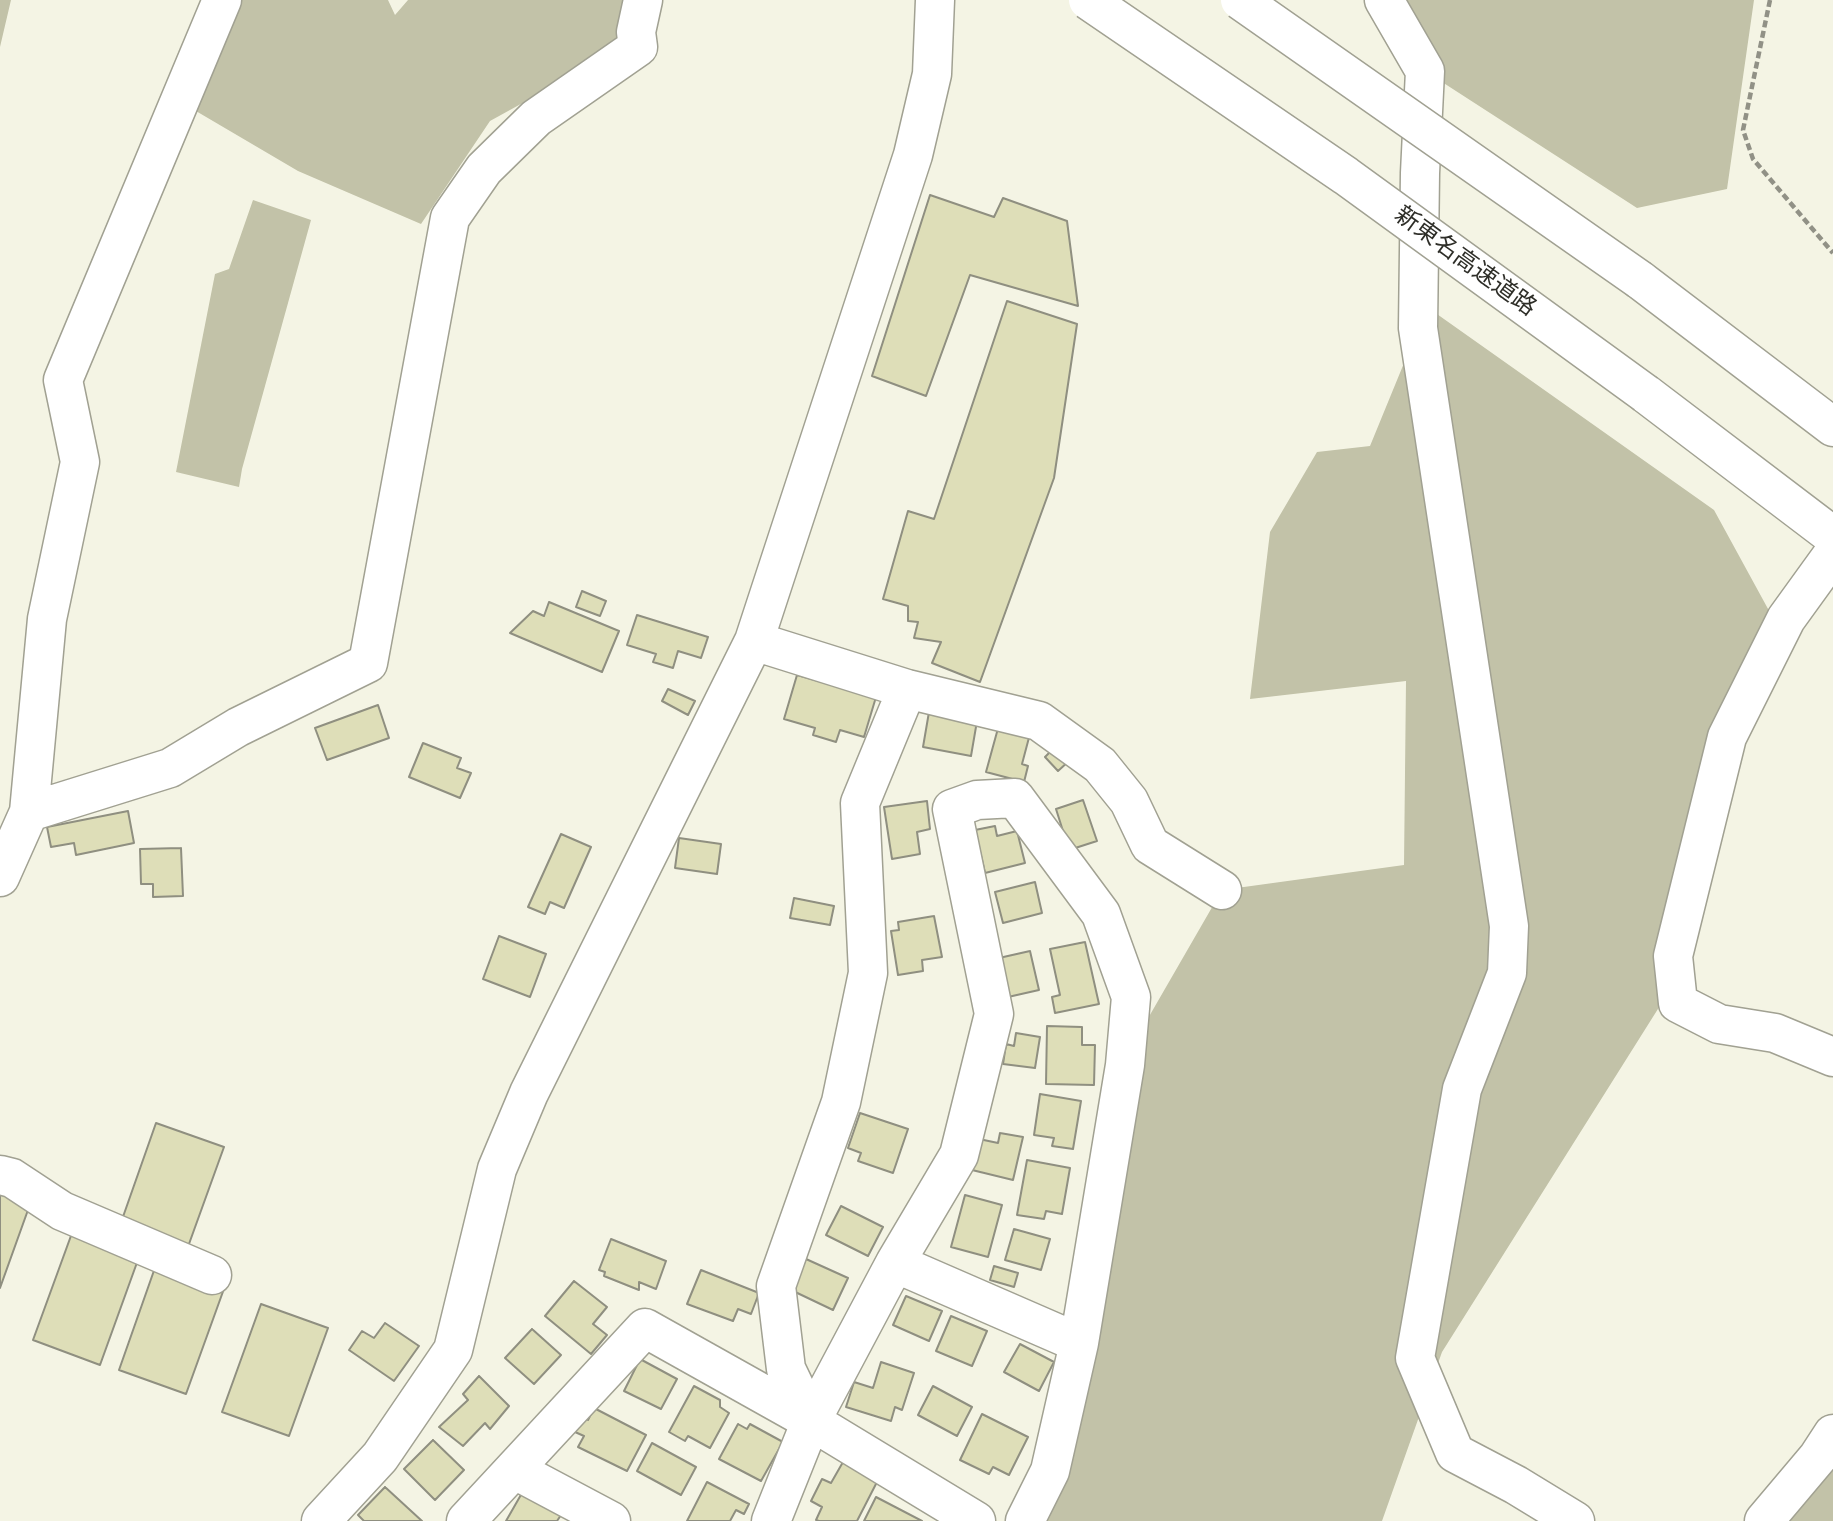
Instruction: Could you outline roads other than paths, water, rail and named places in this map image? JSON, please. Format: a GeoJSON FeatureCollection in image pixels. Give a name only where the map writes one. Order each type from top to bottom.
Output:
{"type":"FeatureCollection","features":[{"type":"Feature","properties":{"kind":"main road"},"geometry":{"type":"LineString","coordinates":[[0,877],[29,812],[47,620],[80,462],[62,380],[222,0]]}},
{"type":"Feature","properties":{"kind":"main road"},"geometry":{"type":"LineString","coordinates":[[29,812],[170,768],[238,727],[368,663],[450,218],[484,169],[536,118],[638,47],[636,32],[643,0]]}},
{"type":"Feature","properties":{"kind":"main road"},"geometry":{"type":"LineString","coordinates":[[321,1521],[380,1457],[453,1350],[497,1169],[529,1093],[754,640],[913,155],[932,74],[935,0]]}},
{"type":"Feature","properties":{"kind":"main road","name":"新東名高速道路"},"geometry":{"type":"LineString","coordinates":[[1088,0],[1346,176],[1647,394],[1833,536]]}},
{"type":"Feature","properties":{"kind":"main road"},"geometry":{"type":"LineString","coordinates":[[1240,0],[1640,279],[1833,427]]}},
{"type":"Feature","properties":{"kind":"main road"},"geometry":{"type":"LineString","coordinates":[[1384,0],[1425,71],[1420,173],[1418,328],[1509,926],[1507,973],[1462,1089],[1415,1358],[1455,1453],[1516,1485],[1575,1521]]}},
{"type":"Feature","properties":{"kind":"main road"},"geometry":{"type":"LineString","coordinates":[[1833,554],[1786,619],[1727,737],[1673,956],[1678,1003],[1719,1024],[1775,1033],[1833,1057]]}},
{"type":"Feature","properties":{"kind":"main road"},"geometry":{"type":"LineString","coordinates":[[754,640],[907,688],[1040,721],[1100,765],[1129,801],[1150,845],[1222,890]]}},
{"type":"Feature","properties":{"kind":"main road"},"geometry":{"type":"LineString","coordinates":[[811,1421],[786,1370],[776,1286],[841,1102],[869,973],[860,803],[907,688]]}},
{"type":"Feature","properties":{"kind":"main road"},"geometry":{"type":"LineString","coordinates":[[771,1521],[811,1421],[895,1263],[959,1155],[994,1014],[952,809],[977,800],[1015,798],[1101,914],[1131,997],[1125,1065],[1079,1343],[1050,1471],[1025,1521]]}},
{"type":"Feature","properties":{"kind":"main road"},"geometry":{"type":"LineString","coordinates":[[0,1175],[12,1178],[62,1211],[212,1275]]}},
{"type":"Feature","properties":{"kind":"main road"},"geometry":{"type":"LineString","coordinates":[[895,1263],[1079,1343]]}},
{"type":"Feature","properties":{"kind":"main road"},"geometry":{"type":"LineString","coordinates":[[466,1521],[645,1328],[811,1421],[976,1521]]}},
{"type":"Feature","properties":{"kind":"main road"},"geometry":{"type":"LineString","coordinates":[[1764,1521],[1818,1457],[1833,1434]]}},
{"type":"Feature","properties":{"kind":"main road"},"geometry":{"type":"LineString","coordinates":[[515,1470],[611,1521]]}}]}
